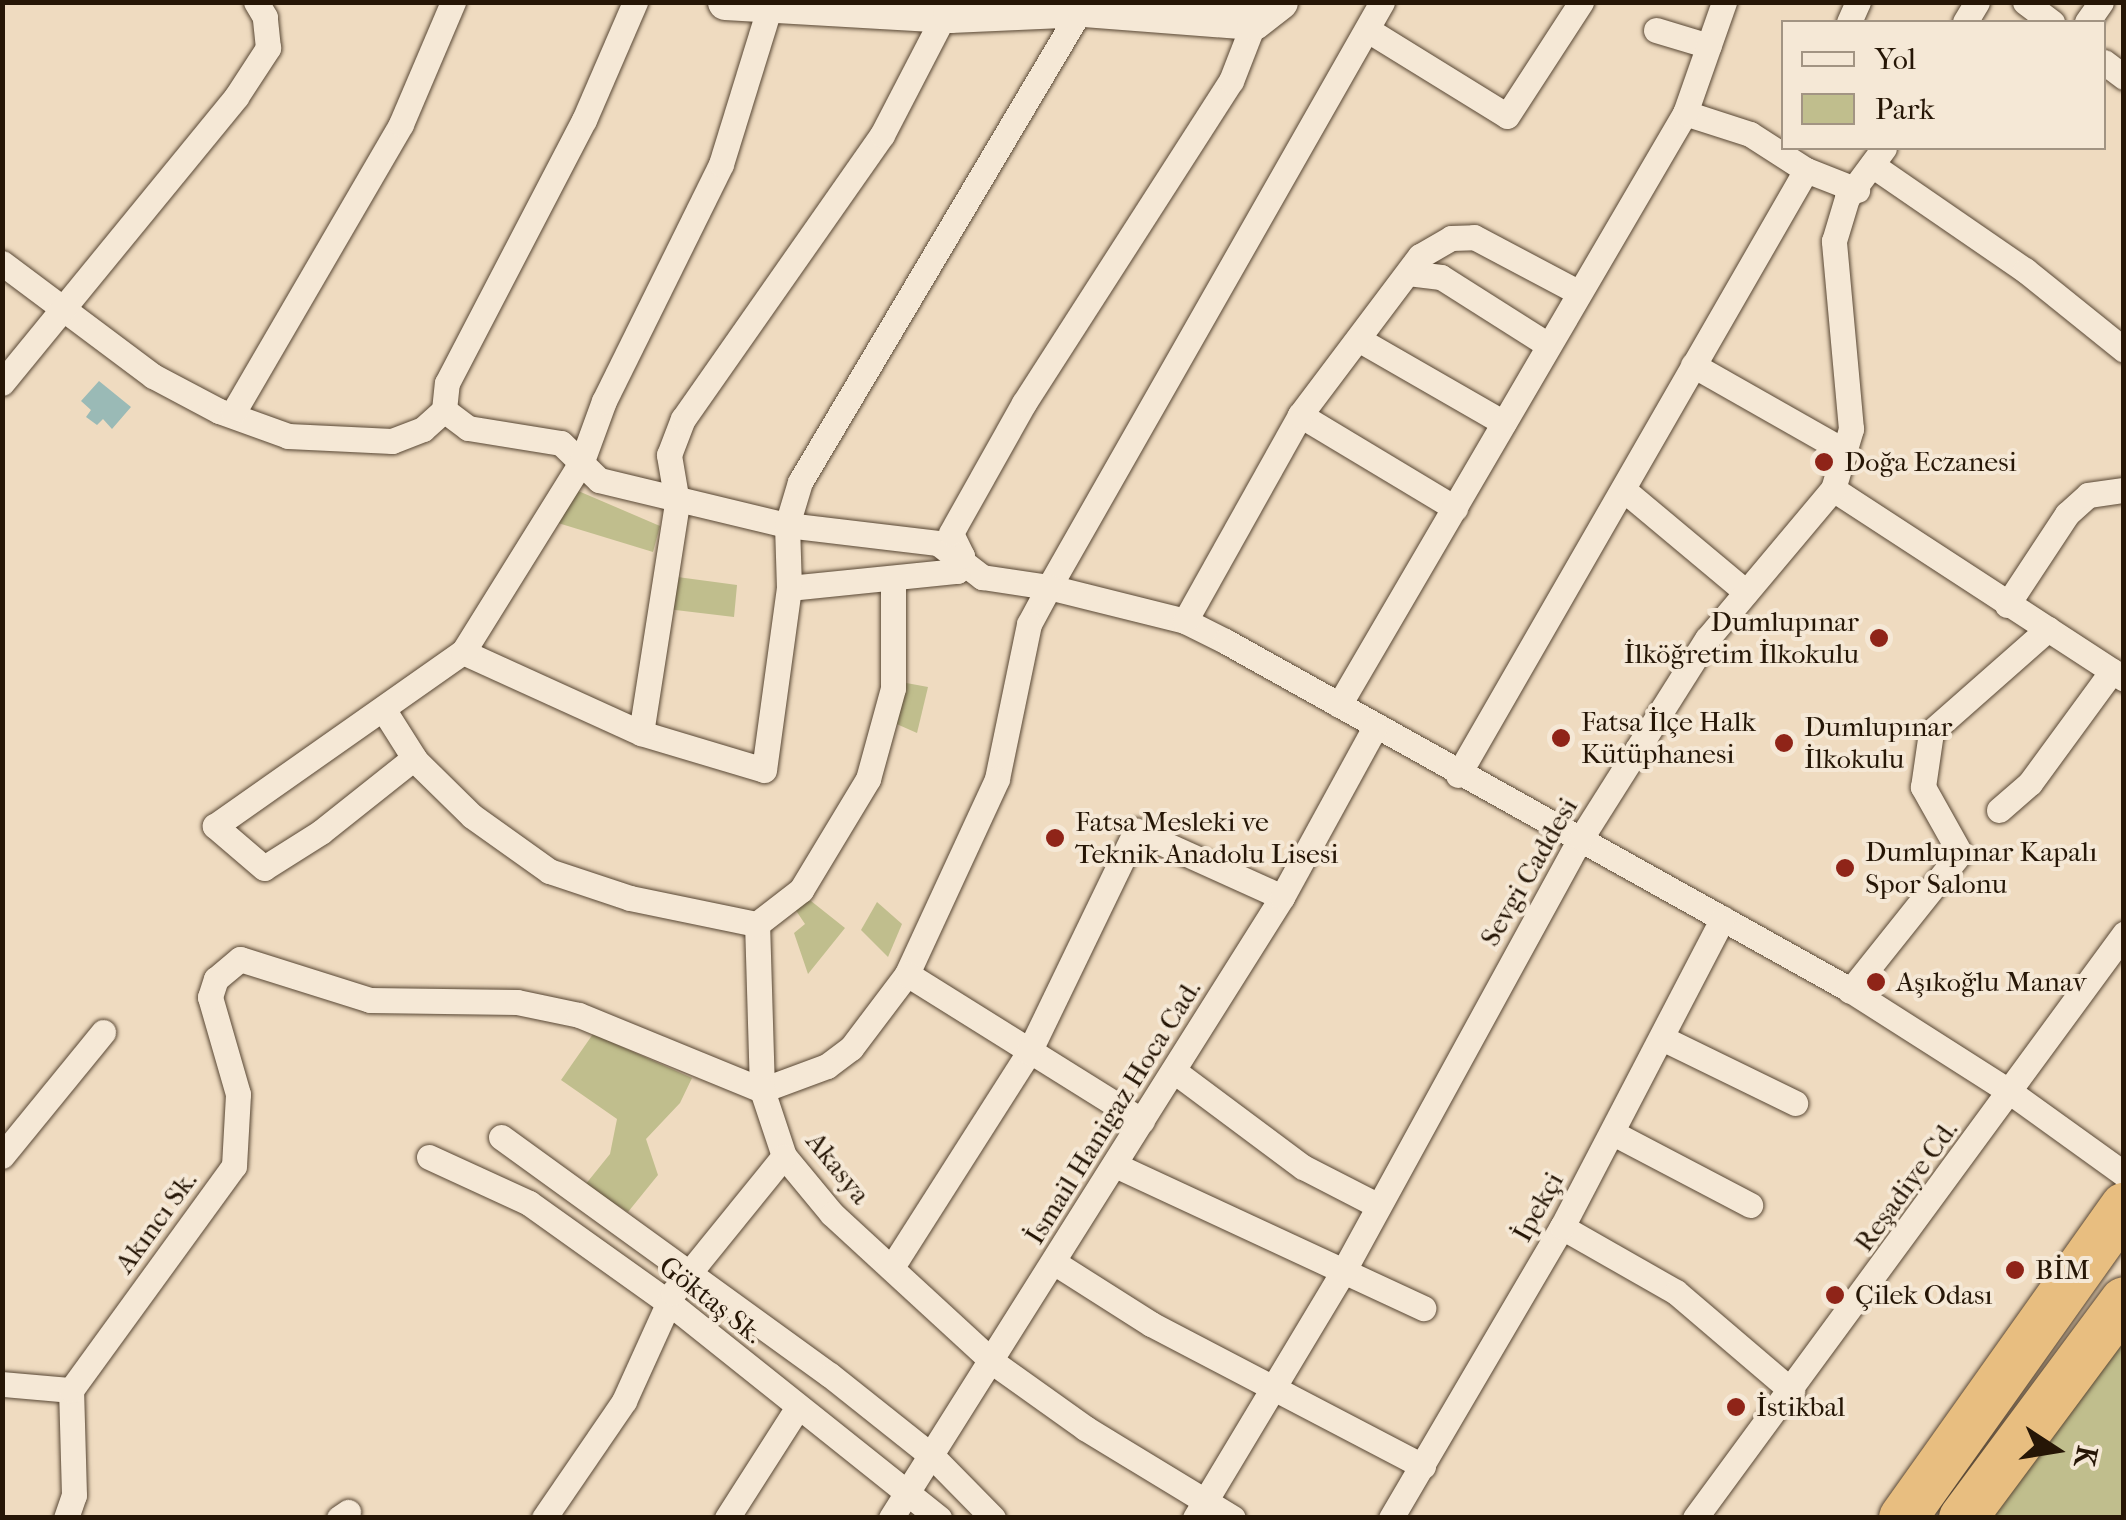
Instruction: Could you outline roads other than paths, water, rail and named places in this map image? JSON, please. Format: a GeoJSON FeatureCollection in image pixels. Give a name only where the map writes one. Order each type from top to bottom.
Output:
{"type":"FeatureCollection","features":[{"type":"Feature","properties":{"kind":"highway"},"geometry":{"type":"LineString","coordinates":[[1902,1518],[2124,1207]]}},
{"type":"Feature","properties":{"kind":"highway"},"geometry":{"type":"LineString","coordinates":[[1963,1518],[2124,1300]]}},
{"type":"Feature","properties":{"kind":"street"},"geometry":{"type":"LineString","coordinates":[[6,371],[236,97],[268,48],[256,2]]}},
{"type":"Feature","properties":{"kind":"street"},"geometry":{"type":"LineString","coordinates":[[233,412],[401,124],[453,2]]}},
{"type":"Feature","properties":{"kind":"street"},"geometry":{"type":"LineString","coordinates":[[2,263],[64,305],[152,376],[288,436],[392,442],[423,429],[444,410],[447,383],[584,120],[635,2]]}},
{"type":"Feature","properties":{"kind":"street"},"geometry":{"type":"LineString","coordinates":[[725,2],[769,9],[1084,6],[1267,12],[1231,81],[1024,403],[960,517],[951,534],[962,556],[982,577],[1049,587],[1185,621],[1339,705],[1374,730],[1581,838],[1850,990],[2010,1092],[2124,1174]]}},
{"type":"Feature","properties":{"kind":"street"},"geometry":{"type":"LineString","coordinates":[[762,1090],[827,1066],[851,1048],[907,974],[997,779],[1029,624],[1382,2]]}},
{"type":"Feature","properties":{"kind":"street"},"geometry":{"type":"LineString","coordinates":[[1368,30],[1506,116],[1580,2]]}},
{"type":"Feature","properties":{"kind":"street"},"geometry":{"type":"LineString","coordinates":[[1339,705],[1685,113],[1724,2]]}},
{"type":"Feature","properties":{"kind":"street"},"geometry":{"type":"LineString","coordinates":[[2025,2],[2049,20]]}},
{"type":"Feature","properties":{"kind":"street"},"geometry":{"type":"LineString","coordinates":[[463,652],[641,733],[764,770],[789,588],[788,525],[824,434],[1084,6]]}},
{"type":"Feature","properties":{"kind":"street"},"geometry":{"type":"LineString","coordinates":[[414,758],[320,832],[264,868],[215,826],[386,712],[463,652],[582,461],[604,401],[721,164],[769,9]]}},
{"type":"Feature","properties":{"kind":"street"},"geometry":{"type":"LineString","coordinates":[[641,733],[677,502],[669,455],[683,419],[882,134],[950,9]]}},
{"type":"Feature","properties":{"kind":"street"},"geometry":{"type":"LineString","coordinates":[[1656,30],[1709,46]]}},
{"type":"Feature","properties":{"kind":"street"},"geometry":{"type":"LineString","coordinates":[[1685,113],[1777,141]]}},
{"type":"Feature","properties":{"kind":"street"},"geometry":{"type":"LineString","coordinates":[[1786,150],[1806,170],[1857,190]]}},
{"type":"Feature","properties":{"kind":"street"},"geometry":{"type":"LineString","coordinates":[[1878,156],[2124,350]]}},
{"type":"Feature","properties":{"kind":"street","name":"Sevgi Caddesi"},"geometry":{"type":"LineString","coordinates":[[1200,1509],[1344,1270],[1581,838],[1707,639],[1832,489],[1851,429],[1834,241],[1847,198],[1857,190],[1878,156]]}},
{"type":"Feature","properties":{"kind":"street"},"geometry":{"type":"LineString","coordinates":[[1458,775],[1806,170]]}},
{"type":"Feature","properties":{"kind":"street"},"geometry":{"type":"LineString","coordinates":[[1185,621],[1300,415],[1420,256],[1451,238],[1474,236],[1578,292]]}},
{"type":"Feature","properties":{"kind":"street"},"geometry":{"type":"LineString","coordinates":[[1408,272],[1441,278],[1548,345]]}},
{"type":"Feature","properties":{"kind":"street"},"geometry":{"type":"LineString","coordinates":[[1358,339],[1504,423]]}},
{"type":"Feature","properties":{"kind":"street"},"geometry":{"type":"LineString","coordinates":[[1693,365],[1846,452]]}},
{"type":"Feature","properties":{"kind":"street"},"geometry":{"type":"LineString","coordinates":[[444,410],[468,428],[561,443],[599,480],[677,502],[788,525],[938,543],[962,556]]}},
{"type":"Feature","properties":{"kind":"street"},"geometry":{"type":"LineString","coordinates":[[1300,415],[1455,508]]}},
{"type":"Feature","properties":{"kind":"street"},"geometry":{"type":"LineString","coordinates":[[1832,489],[2118,675],[2030,783],[1998,810]]}},
{"type":"Feature","properties":{"kind":"street"},"geometry":{"type":"LineString","coordinates":[[1624,490],[1746,592]]}},
{"type":"Feature","properties":{"kind":"street"},"geometry":{"type":"LineString","coordinates":[[2007,605],[2068,514],[2088,495],[2124,490]]}},
{"type":"Feature","properties":{"kind":"street"},"geometry":{"type":"LineString","coordinates":[[789,588],[957,571],[962,556]]}},
{"type":"Feature","properties":{"kind":"street"},"geometry":{"type":"LineString","coordinates":[[386,712],[414,758],[472,816],[548,871],[630,898],[757,924],[801,890],[868,779],[893,688],[893,580]]}},
{"type":"Feature","properties":{"kind":"street"},"geometry":{"type":"LineString","coordinates":[[1850,990],[1960,853],[1923,787],[1932,732],[2048,629]]}},
{"type":"Feature","properties":{"kind":"street","name":"İsmail Hanigaz Hoca Cad."},"geometry":{"type":"LineString","coordinates":[[891,1518],[994,1363],[1282,897],[1374,730]]}},
{"type":"Feature","properties":{"kind":"street"},"geometry":{"type":"LineString","coordinates":[[892,1267],[1030,1052],[1136,830],[1282,897]]}},
{"type":"Feature","properties":{"kind":"street","name":"İpekçi"},"geometry":{"type":"LineString","coordinates":[[1391,1518],[1562,1227],[1664,1039],[1723,918]]}},
{"type":"Feature","properties":{"kind":"street","name":"Akasya"},"geometry":{"type":"LineString","coordinates":[[757,924],[762,1090],[784,1156],[832,1214],[994,1363],[1200,1509],[1233,1518]]}},
{"type":"Feature","properties":{"kind":"street","name":"Reşadiye Cd."},"geometry":{"type":"LineString","coordinates":[[1695,1518],[2124,934]]}},
{"type":"Feature","properties":{"kind":"street","name":"Akıncı Sk."},"geometry":{"type":"LineString","coordinates":[[71,1390],[234,1166],[238,1094],[210,997],[216,979],[240,959],[370,1000],[517,1002],[580,1015],[762,1090]]}},
{"type":"Feature","properties":{"kind":"street"},"geometry":{"type":"LineString","coordinates":[[907,974],[1142,1122]]}},
{"type":"Feature","properties":{"kind":"street"},"geometry":{"type":"LineString","coordinates":[[2,1156],[102,1032]]}},
{"type":"Feature","properties":{"kind":"street"},"geometry":{"type":"LineString","coordinates":[[1664,1039],[1795,1103]]}},
{"type":"Feature","properties":{"kind":"street"},"geometry":{"type":"LineString","coordinates":[[1174,1071],[1302,1166],[1379,1206]]}},
{"type":"Feature","properties":{"kind":"street"},"geometry":{"type":"LineString","coordinates":[[1613,1133],[1750,1205]]}},
{"type":"Feature","properties":{"kind":"street","name":"Göktaş Sk."},"geometry":{"type":"LineString","coordinates":[[500,1136],[932,1456],[993,1518]]}},
{"type":"Feature","properties":{"kind":"street"},"geometry":{"type":"LineString","coordinates":[[544,1518],[624,1401],[672,1305],[674,1292],[784,1156]]}},
{"type":"Feature","properties":{"kind":"street","name":"Göktaş Sk."},"geometry":{"type":"LineString","coordinates":[[430,1157],[528,1203],[672,1305],[798,1407],[910,1488],[939,1518]]}},
{"type":"Feature","properties":{"kind":"street"},"geometry":{"type":"LineString","coordinates":[[1116,1165],[1423,1308]]}},
{"type":"Feature","properties":{"kind":"street"},"geometry":{"type":"LineString","coordinates":[[1562,1227],[1676,1292],[1792,1391]]}},
{"type":"Feature","properties":{"kind":"street"},"geometry":{"type":"LineString","coordinates":[[1055,1262],[1151,1324],[1423,1466]]}},
{"type":"Feature","properties":{"kind":"street"},"geometry":{"type":"LineString","coordinates":[[2,1384],[71,1390],[74,1495],[66,1518]]}},
{"type":"Feature","properties":{"kind":"street"},"geometry":{"type":"LineString","coordinates":[[727,1518],[798,1407]]}},
{"type":"Feature","properties":{"kind":"water"},"geometry":{"type":"Polygon","coordinates":[[[99,381],[131,407],[112,429],[103,419],[97,425],[86,417],[91,410],[81,401],[99,381]]]}},
{"type":"Feature","properties":{"kind":"place","name":"Doğa Eczanesi"},"geometry":{"type":"Point","coordinates":[1824,462]}},
{"type":"Feature","properties":{"kind":"place","name":"Dumlupınar İlköğretim İlkokulu"},"geometry":{"type":"Point","coordinates":[1879,638]}},
{"type":"Feature","properties":{"kind":"place","name":"Fatsa İlçe Halk Kütüphanesi"},"geometry":{"type":"Point","coordinates":[1561,738]}},
{"type":"Feature","properties":{"kind":"place","name":"Dumlupınar İlkokulu"},"geometry":{"type":"Point","coordinates":[1784,743]}},
{"type":"Feature","properties":{"kind":"place","name":"Fatsa Mesleki ve Teknik Anadolu Lisesi"},"geometry":{"type":"Point","coordinates":[1055,838]}},
{"type":"Feature","properties":{"kind":"place","name":"Dumlupınar Kapalı Spor Salonu"},"geometry":{"type":"Point","coordinates":[1845,868]}},
{"type":"Feature","properties":{"kind":"place","name":"Aşıkoğlu Manav"},"geometry":{"type":"Point","coordinates":[1876,982]}},
{"type":"Feature","properties":{"kind":"place","name":"BİM"},"geometry":{"type":"Point","coordinates":[2015,1270]}},
{"type":"Feature","properties":{"kind":"place","name":"Çilek Odası"},"geometry":{"type":"Point","coordinates":[1835,1295]}},
{"type":"Feature","properties":{"kind":"place","name":"İstikbal"},"geometry":{"type":"Point","coordinates":[1736,1407]}}]}
